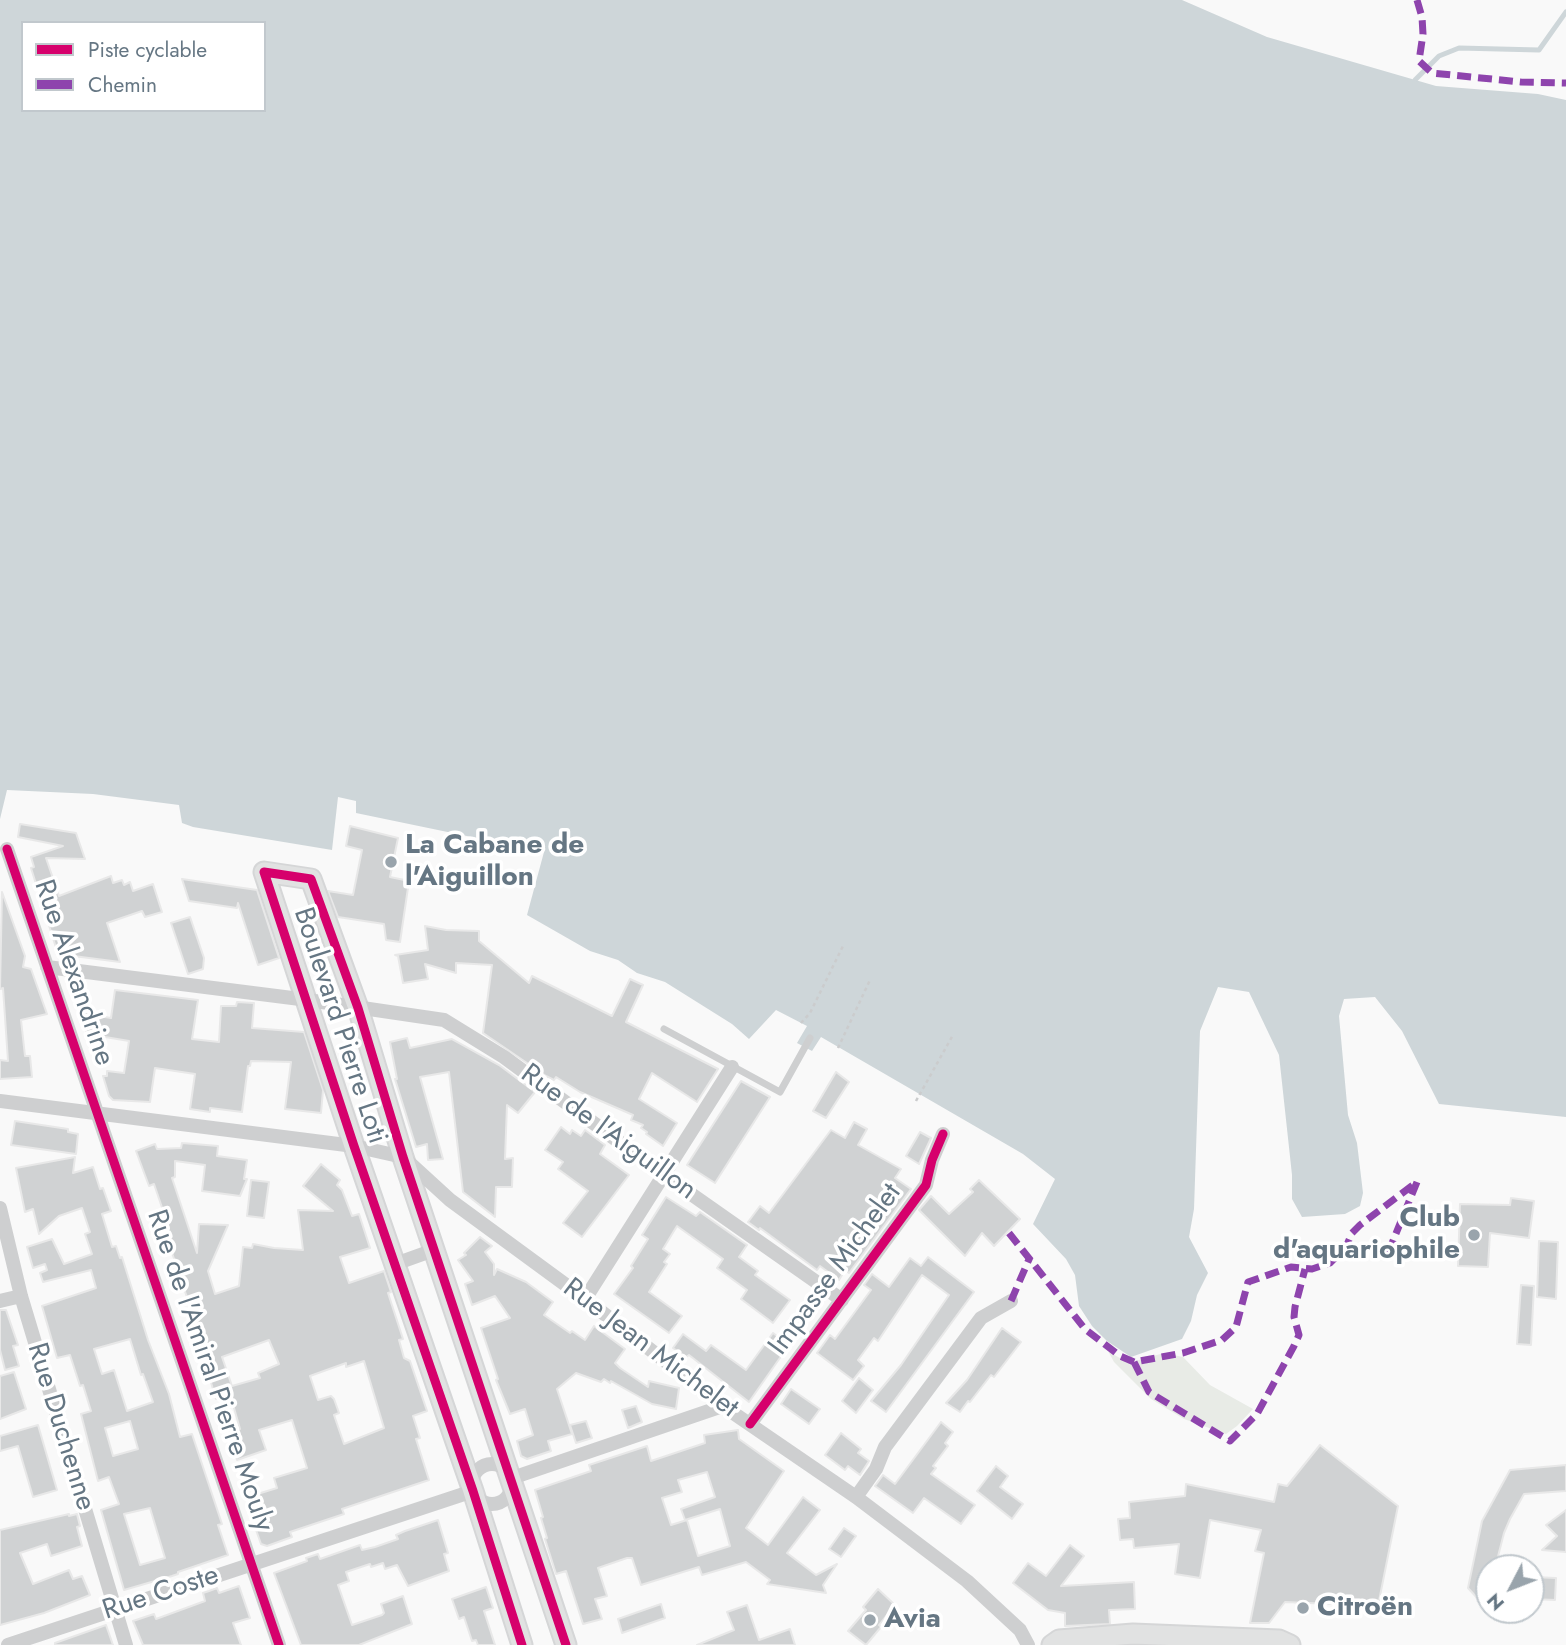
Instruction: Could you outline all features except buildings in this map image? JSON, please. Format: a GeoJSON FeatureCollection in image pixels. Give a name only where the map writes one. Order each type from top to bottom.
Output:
{"type":"FeatureCollection","features":[{"type":"Feature","properties":{"kind":"street","name":"Rue Alexandrine"},"geometry":{"type":"LineString","coordinates":[[7,849],[96,1112]]}},
{"type":"Feature","properties":{"kind":"street","name":"Boulevard Pierre Loti"},"geometry":{"type":"LineString","coordinates":[[522,1645],[473,1491],[354,1146],[264,872],[311,879],[358,1008],[403,1157],[566,1645]]}},
{"type":"Feature","properties":{"kind":"street"},"geometry":{"type":"LineString","coordinates":[[47,967],[308,1000]]}},
{"type":"Feature","properties":{"kind":"street","name":"Boulevard Pierre Loti"},"geometry":{"type":"LineString","coordinates":[[308,1000],[358,1008]]}},
{"type":"Feature","properties":{"kind":"street","name":"Rue de l'Aiguillon"},"geometry":{"type":"LineString","coordinates":[[358,1008],[444,1020],[504,1057],[664,1175],[842,1300]]}},
{"type":"Feature","properties":{"kind":"street"},"geometry":{"type":"LineString","coordinates":[[585,1299],[732,1067]]}},
{"type":"Feature","properties":{"kind":"street"},"geometry":{"type":"LineString","coordinates":[[0,1101],[354,1146]]}},
{"type":"Feature","properties":{"kind":"street","name":"Rue de l'Amiral Pierre Mouly"},"geometry":{"type":"LineString","coordinates":[[96,1112],[279,1645]]}},
{"type":"Feature","properties":{"kind":"street","name":"Impasse Michelet"},"geometry":{"type":"LineString","coordinates":[[750,1424],[926,1185],[932,1160],[943,1135]]}},
{"type":"Feature","properties":{"kind":"street","name":"Boulevard Pierre Loti"},"geometry":{"type":"LineString","coordinates":[[354,1146],[403,1157]]}},
{"type":"Feature","properties":{"kind":"street","name":"Rue Jean Michelet"},"geometry":{"type":"LineString","coordinates":[[403,1157],[450,1200],[585,1299],[723,1406],[856,1497],[967,1581],[1020,1630],[1028,1645]]}},
{"type":"Feature","properties":{"kind":"street","name":"Rue Duchenne"},"geometry":{"type":"LineString","coordinates":[[0,1208],[21,1296],[126,1645]]}},
{"type":"Feature","properties":{"kind":"street"},"geometry":{"type":"LineString","coordinates":[[395,1264],[434,1250]]}},
{"type":"Feature","properties":{"kind":"street"},"geometry":{"type":"LineString","coordinates":[[0,1301],[21,1296]]}},
{"type":"Feature","properties":{"kind":"street"},"geometry":{"type":"LineString","coordinates":[[856,1497],[876,1469],[885,1447],[981,1318],[1011,1301]]}},
{"type":"Feature","properties":{"kind":"street"},"geometry":{"type":"LineString","coordinates":[[512,1478],[723,1406]]}},
{"type":"Feature","properties":{"kind":"street"},"geometry":{"type":"LineString","coordinates":[[486,1465],[504,1468],[512,1478],[511,1492],[502,1502],[496,1504],[482,1502],[473,1491],[473,1478],[480,1468],[486,1465]]}},
{"type":"Feature","properties":{"kind":"street","name":"Rue Coste"},"geometry":{"type":"LineString","coordinates":[[12,1644],[473,1491]]}},
{"type":"Feature","properties":{"kind":"street"},"geometry":{"type":"LineString","coordinates":[[1052,1645],[1059,1640],[1133,1634],[1279,1640],[1290,1645]]}},
{"type":"Feature","properties":{"kind":"lane"},"geometry":{"type":"LineString","coordinates":[[664,1029],[780,1092],[810,1038]]}},
{"type":"Feature","properties":{"kind":"path"},"geometry":{"type":"LineString","coordinates":[[801,1023],[810,1013],[843,946]]}},
{"type":"Feature","properties":{"kind":"path"},"geometry":{"type":"LineString","coordinates":[[838,1048],[870,980]]}},
{"type":"Feature","properties":{"kind":"path"},"geometry":{"type":"LineString","coordinates":[[916,1101],[953,1035]]}},
{"type":"Feature","properties":{"kind":"shaded area"},"geometry":{"type":"Polygon","coordinates":[[[0,0],[1182,0],[1267,37],[1436,86],[1538,94],[1566,100],[1566,1117],[1439,1104],[1402,1031],[1375,997],[1344,999],[1339,1016],[1348,1115],[1357,1143],[1363,1193],[1360,1206],[1345,1214],[1302,1217],[1292,1199],[1292,1175],[1279,1055],[1249,992],[1218,987],[1200,1031],[1194,1209],[1189,1237],[1208,1273],[1197,1295],[1191,1321],[1182,1339],[1131,1357],[1107,1341],[1092,1326],[1079,1306],[1075,1275],[1066,1259],[1033,1224],[1055,1179],[1023,1154],[821,1037],[812,1051],[797,1043],[807,1026],[776,1010],[749,1039],[732,1024],[665,982],[637,973],[618,960],[590,951],[527,915],[544,852],[356,813],[356,801],[338,797],[332,850],[193,827],[182,823],[179,805],[93,794],[7,790],[0,819],[0,0]]]}},
{"type":"Feature","properties":{"kind":"shaded area"},"geometry":{"type":"Polygon","coordinates":[[[1108,1351],[1128,1363],[1164,1353],[1183,1357],[1210,1385],[1253,1409],[1226,1434],[1184,1419],[1151,1399],[1114,1362],[1108,1351]]]}},
{"type":"Feature","properties":{"kind":"waterway"},"geometry":{"type":"LineString","coordinates":[[1415,80],[1439,56],[1459,48],[1539,50],[1566,12]]}},
{"type":"Feature","properties":{"kind":"marked path"},"geometry":{"type":"LineString","coordinates":[[1417,0],[1423,34],[1419,61],[1432,73],[1521,82],[1566,83]]}},
{"type":"Feature","properties":{"kind":"marked path"},"geometry":{"type":"LineString","coordinates":[[1009,1233],[1085,1329],[1120,1356],[1134,1362],[1183,1353],[1222,1340],[1236,1327],[1248,1282],[1291,1267],[1312,1269],[1330,1263],[1346,1247],[1352,1233],[1360,1225],[1417,1182]]}},
{"type":"Feature","properties":{"kind":"marked path"},"geometry":{"type":"LineString","coordinates":[[1388,1253],[1417,1182]]}},
{"type":"Feature","properties":{"kind":"marked path"},"geometry":{"type":"LineString","coordinates":[[1011,1301],[1030,1257]]}},
{"type":"Feature","properties":{"kind":"marked path"},"geometry":{"type":"LineString","coordinates":[[1134,1362],[1149,1392],[1230,1441],[1257,1414],[1299,1335],[1294,1317],[1305,1269]]}},
{"type":"Feature","properties":{"kind":"cycle path"},"geometry":{"type":"LineString","coordinates":[[7,849],[279,1645]]}},
{"type":"Feature","properties":{"kind":"cycle path"},"geometry":{"type":"LineString","coordinates":[[522,1645],[473,1491],[354,1146],[264,872],[311,879],[358,1008],[403,1157],[566,1645]]}},
{"type":"Feature","properties":{"kind":"cycle path"},"geometry":{"type":"LineString","coordinates":[[750,1424],[926,1185],[932,1160],[943,1134]]}},
{"type":"Feature","properties":{"kind":"place","name":"La Cabane de l'Aiguillon"},"geometry":{"type":"Point","coordinates":[391,862]}},
{"type":"Feature","properties":{"kind":"place","name":"Club d'aquariophile"},"geometry":{"type":"Point","coordinates":[1474,1235]}},
{"type":"Feature","properties":{"kind":"place","name":"Citroën"},"geometry":{"type":"Point","coordinates":[1303,1608]}},
{"type":"Feature","properties":{"kind":"place","name":"Avia"},"geometry":{"type":"Point","coordinates":[870,1620]}}]}
